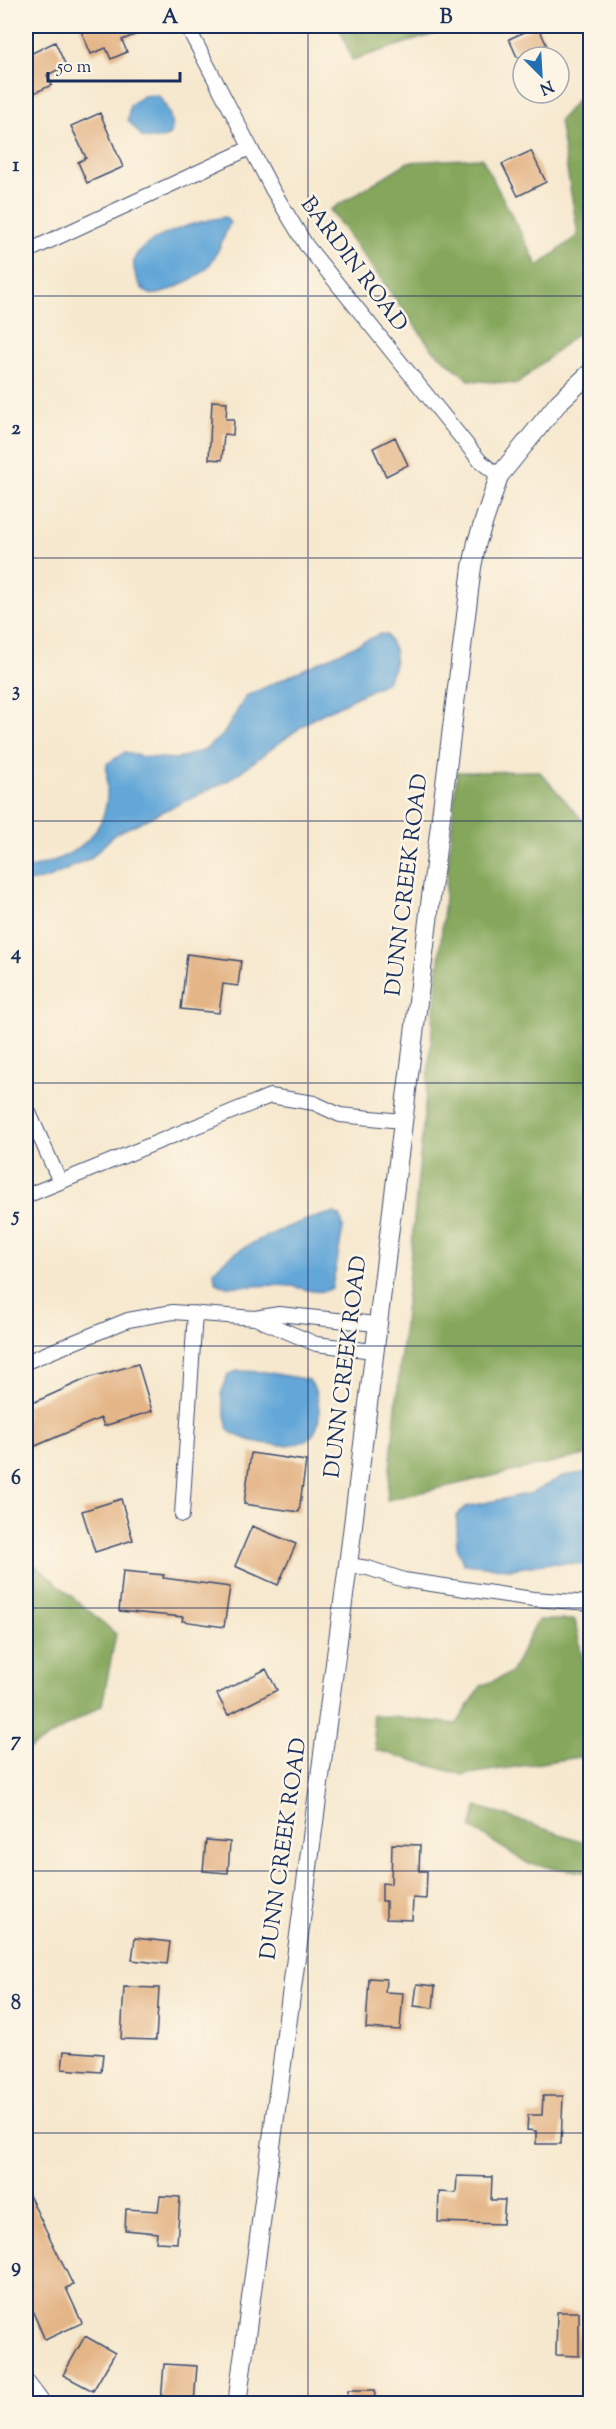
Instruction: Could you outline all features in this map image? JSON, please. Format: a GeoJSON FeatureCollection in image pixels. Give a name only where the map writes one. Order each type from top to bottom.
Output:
{"type":"FeatureCollection","features":[{"type":"Feature","properties":{"kind":"street","name":"BARDIN ROAD"},"geometry":{"type":"LineString","coordinates":[[187,26],[250,148],[306,245],[480,461],[500,476]]}},
{"type":"Feature","properties":{"kind":"street"},"geometry":{"type":"LineString","coordinates":[[26,252],[250,148]]}},
{"type":"Feature","properties":{"kind":"street","name":"DUNN CREEK ROAD"},"geometry":{"type":"LineString","coordinates":[[237,2403],[348,1565],[376,1324],[472,567],[477,542],[500,476],[559,402],[591,373]]}},
{"type":"Feature","properties":{"kind":"street"},"geometry":{"type":"LineString","coordinates":[[26,1196],[270,1096],[314,1103],[340,1115],[402,1121]]}},
{"type":"Feature","properties":{"kind":"street"},"geometry":{"type":"LineString","coordinates":[[26,1106],[60,1182]]}},
{"type":"Feature","properties":{"kind":"street"},"geometry":{"type":"LineString","coordinates":[[26,1362],[128,1320],[173,1312],[255,1318],[279,1314],[376,1324]]}},
{"type":"Feature","properties":{"kind":"street"},"geometry":{"type":"LineString","coordinates":[[182,1515],[195,1313]]}},
{"type":"Feature","properties":{"kind":"street"},"geometry":{"type":"LineString","coordinates":[[255,1318],[316,1344],[373,1351]]}},
{"type":"Feature","properties":{"kind":"street"},"geometry":{"type":"LineString","coordinates":[[348,1565],[368,1568],[404,1580],[533,1599],[591,1603]]}},
{"type":"Feature","properties":{"kind":"street"},"geometry":{"type":"LineString","coordinates":[[26,2380],[44,2403]]}},
{"type":"Feature","properties":{"kind":"green space"},"geometry":{"type":"Polygon","coordinates":[[[339,26],[459,26],[352,60],[339,26]]]}},
{"type":"Feature","properties":{"kind":"green space"},"geometry":{"type":"Polygon","coordinates":[[[590,85],[590,323],[517,384],[469,380],[432,349],[330,210],[408,162],[482,158],[538,266],[578,235],[559,121],[590,85]]]}},
{"type":"Feature","properties":{"kind":"green space"},"geometry":{"type":"Polygon","coordinates":[[[539,771],[585,823],[590,820],[590,1454],[387,1500],[457,772],[539,771]]]}},
{"type":"Feature","properties":{"kind":"green space"},"geometry":{"type":"Polygon","coordinates":[[[26,1557],[116,1634],[102,1705],[26,1751],[26,1557]]]}},
{"type":"Feature","properties":{"kind":"green space"},"geometry":{"type":"Polygon","coordinates":[[[538,1620],[575,1620],[590,1700],[590,1761],[579,1757],[463,1775],[376,1750],[372,1715],[457,1724],[481,1686],[511,1673],[538,1620]]]}},
{"type":"Feature","properties":{"kind":"green space"},"geometry":{"type":"Polygon","coordinates":[[[477,1806],[590,1844],[590,1873],[529,1864],[471,1828],[477,1806]]]}},
{"type":"Feature","properties":{"kind":"water"},"geometry":{"type":"Polygon","coordinates":[[[158,95],[169,113],[172,123],[171,134],[162,139],[143,138],[128,120],[130,105],[143,96],[158,95]]]}},
{"type":"Feature","properties":{"kind":"water"},"geometry":{"type":"Polygon","coordinates":[[[225,217],[230,223],[207,268],[171,290],[155,294],[146,292],[134,270],[137,254],[165,234],[225,217]]]}},
{"type":"Feature","properties":{"kind":"water"},"geometry":{"type":"Polygon","coordinates":[[[380,634],[387,635],[395,652],[394,668],[387,682],[312,719],[229,780],[115,834],[91,858],[47,879],[26,882],[26,869],[68,854],[90,837],[99,826],[107,797],[107,764],[125,752],[143,757],[176,759],[202,751],[223,735],[246,696],[380,634]]]}},
{"type":"Feature","properties":{"kind":"water"},"geometry":{"type":"Polygon","coordinates":[[[334,1213],[341,1217],[343,1228],[332,1288],[317,1291],[282,1285],[228,1286],[219,1285],[215,1280],[214,1271],[223,1262],[252,1243],[287,1227],[334,1213]]]}},
{"type":"Feature","properties":{"kind":"water"},"geometry":{"type":"Polygon","coordinates":[[[238,1371],[265,1372],[309,1380],[316,1393],[319,1410],[317,1427],[313,1434],[300,1443],[279,1445],[244,1439],[228,1430],[221,1394],[228,1374],[238,1371]]]}},
{"type":"Feature","properties":{"kind":"water"},"geometry":{"type":"Polygon","coordinates":[[[590,1472],[590,1564],[550,1563],[511,1569],[464,1564],[457,1544],[456,1517],[465,1507],[532,1493],[563,1476],[590,1472]]]}},
{"type":"Feature","properties":{"kind":"building"},"geometry":{"type":"Polygon","coordinates":[[[79,26],[157,26],[122,40],[127,52],[111,59],[106,48],[91,54],[79,26]]]}},
{"type":"Feature","properties":{"kind":"building"},"geometry":{"type":"Polygon","coordinates":[[[538,26],[547,45],[512,45],[509,39],[538,26]]]}},
{"type":"Feature","properties":{"kind":"building"},"geometry":{"type":"Polygon","coordinates":[[[55,42],[66,66],[47,75],[52,85],[34,93],[26,75],[26,56],[55,42]]]}},
{"type":"Feature","properties":{"kind":"building"},"geometry":{"type":"Polygon","coordinates":[[[100,113],[123,167],[87,183],[78,162],[86,158],[71,126],[100,113]]]}},
{"type":"Feature","properties":{"kind":"building"},"geometry":{"type":"Polygon","coordinates":[[[531,151],[546,182],[518,196],[502,164],[531,151]]]}},
{"type":"Feature","properties":{"kind":"building"},"geometry":{"type":"Polygon","coordinates":[[[212,401],[227,402],[226,419],[234,419],[233,435],[224,434],[222,460],[209,459],[212,401]]]}},
{"type":"Feature","properties":{"kind":"building"},"geometry":{"type":"Polygon","coordinates":[[[395,437],[408,465],[386,476],[373,448],[395,437]]]}},
{"type":"Feature","properties":{"kind":"building"},"geometry":{"type":"Polygon","coordinates":[[[187,954],[241,961],[238,986],[223,984],[219,1013],[181,1009],[187,954]]]}},
{"type":"Feature","properties":{"kind":"building"},"geometry":{"type":"Polygon","coordinates":[[[138,1364],[152,1411],[104,1426],[101,1418],[26,1450],[26,1406],[88,1378],[138,1364]]]}},
{"type":"Feature","properties":{"kind":"building"},"geometry":{"type":"Polygon","coordinates":[[[251,1453],[306,1461],[299,1512],[244,1504],[251,1453]]]}},
{"type":"Feature","properties":{"kind":"building"},"geometry":{"type":"Polygon","coordinates":[[[121,1499],[133,1540],[95,1552],[82,1511],[121,1499]]]}},
{"type":"Feature","properties":{"kind":"building"},"geometry":{"type":"Polygon","coordinates":[[[252,1526],[296,1544],[278,1585],[235,1566],[252,1526]]]}},
{"type":"Feature","properties":{"kind":"building"},"geometry":{"type":"Polygon","coordinates":[[[123,1571],[164,1575],[163,1578],[230,1587],[224,1627],[182,1621],[183,1617],[119,1611],[123,1571]]]}},
{"type":"Feature","properties":{"kind":"building"},"geometry":{"type":"Polygon","coordinates":[[[266,1669],[277,1690],[228,1715],[217,1694],[266,1669]]]}},
{"type":"Feature","properties":{"kind":"building"},"geometry":{"type":"Polygon","coordinates":[[[206,1840],[230,1842],[228,1873],[203,1871],[206,1840]]]}},
{"type":"Feature","properties":{"kind":"building"},"geometry":{"type":"Polygon","coordinates":[[[392,1844],[420,1845],[419,1871],[427,1871],[426,1899],[413,1898],[412,1920],[386,1919],[386,1901],[382,1901],[382,1883],[391,1884],[392,1844]]]}},
{"type":"Feature","properties":{"kind":"building"},"geometry":{"type":"Polygon","coordinates":[[[135,1938],[170,1942],[167,1964],[132,1960],[135,1938]]]}},
{"type":"Feature","properties":{"kind":"building"},"geometry":{"type":"Polygon","coordinates":[[[369,1978],[386,1979],[385,1992],[403,1993],[400,2030],[366,2028],[369,1978]]]}},
{"type":"Feature","properties":{"kind":"building"},"geometry":{"type":"Polygon","coordinates":[[[417,1984],[435,1986],[433,2008],[414,2006],[417,1984]]]}},
{"type":"Feature","properties":{"kind":"building"},"geometry":{"type":"Polygon","coordinates":[[[124,1987],[159,1988],[156,2040],[121,2039],[124,1987]]]}},
{"type":"Feature","properties":{"kind":"building"},"geometry":{"type":"Polygon","coordinates":[[[64,2051],[103,2054],[101,2072],[62,2069],[64,2051]]]}},
{"type":"Feature","properties":{"kind":"building"},"geometry":{"type":"Polygon","coordinates":[[[543,2096],[563,2096],[561,2144],[536,2144],[536,2131],[527,2130],[528,2115],[542,2115],[543,2096]]]}},
{"type":"Feature","properties":{"kind":"building"},"geometry":{"type":"Polygon","coordinates":[[[457,2176],[492,2177],[491,2200],[505,2200],[503,2224],[438,2222],[439,2192],[456,2193],[457,2176]]]}},
{"type":"Feature","properties":{"kind":"building"},"geometry":{"type":"Polygon","coordinates":[[[26,2189],[73,2285],[66,2288],[82,2323],[45,2340],[26,2296],[26,2189]]]}},
{"type":"Feature","properties":{"kind":"building"},"geometry":{"type":"Polygon","coordinates":[[[160,2196],[180,2197],[177,2243],[156,2242],[157,2233],[125,2230],[126,2209],[158,2211],[160,2196]]]}},
{"type":"Feature","properties":{"kind":"building"},"geometry":{"type":"Polygon","coordinates":[[[557,2312],[579,2312],[579,2356],[556,2355],[557,2312]]]}},
{"type":"Feature","properties":{"kind":"building"},"geometry":{"type":"Polygon","coordinates":[[[85,2336],[115,2353],[93,2391],[63,2375],[85,2336]]]}},
{"type":"Feature","properties":{"kind":"building"},"geometry":{"type":"Polygon","coordinates":[[[164,2364],[197,2366],[194,2403],[161,2403],[164,2364]]]}},
{"type":"Feature","properties":{"kind":"building"},"geometry":{"type":"Polygon","coordinates":[[[348,2390],[375,2390],[374,2403],[348,2403],[348,2390]]]}}]}
